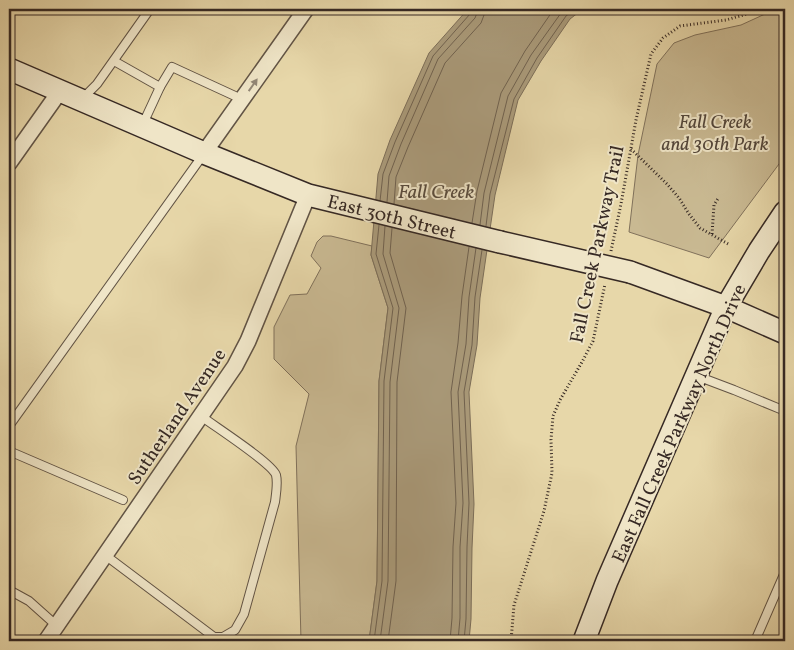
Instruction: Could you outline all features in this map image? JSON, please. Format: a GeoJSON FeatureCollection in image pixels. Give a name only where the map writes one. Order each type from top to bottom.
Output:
{"type":"FeatureCollection","features":[{"type":"Feature","properties":{"kind":"main road","name":"East 30th Street"},"geometry":{"type":"LineString","coordinates":[[9,69],[308,196],[630,272],[726,307],[785,333]]}},
{"type":"Feature","properties":{"kind":"main road","name":"East Fall Creek Parkway North Drive"},"geometry":{"type":"LineString","coordinates":[[584,641],[607,581],[726,307],[755,257],[785,212]]}},
{"type":"Feature","properties":{"kind":"street"},"geometry":{"type":"LineString","coordinates":[[204,153],[306,9]]}},
{"type":"Feature","properties":{"kind":"street"},"geometry":{"type":"LineString","coordinates":[[9,163],[60,91]]}},
{"type":"Feature","properties":{"kind":"street","name":"Sutherland Avenue"},"geometry":{"type":"LineString","coordinates":[[51,637],[228,376],[248,341],[308,196]]}},
{"type":"Feature","properties":{"kind":"lane"},"geometry":{"type":"LineString","coordinates":[[81,100],[97,84],[150,9]]}},
{"type":"Feature","properties":{"kind":"lane"},"geometry":{"type":"LineString","coordinates":[[114,61],[160,87]]}},
{"type":"Feature","properties":{"kind":"lane"},"geometry":{"type":"LineString","coordinates":[[142,126],[160,87],[172,67],[235,96],[241,102]]}},
{"type":"Feature","properties":{"kind":"lane"},"geometry":{"type":"LineString","coordinates":[[9,426],[204,153]]}},
{"type":"Feature","properties":{"kind":"lane"},"geometry":{"type":"LineString","coordinates":[[696,376],[785,411]]}},
{"type":"Feature","properties":{"kind":"lane"},"geometry":{"type":"LineString","coordinates":[[105,555],[214,637],[221,639],[235,630],[244,614],[275,502],[276,474],[264,461],[201,416]]}},
{"type":"Feature","properties":{"kind":"lane"},"geometry":{"type":"LineString","coordinates":[[9,451],[123,500]]}},
{"type":"Feature","properties":{"kind":"lane"},"geometry":{"type":"LineString","coordinates":[[755,641],[785,572]]}},
{"type":"Feature","properties":{"kind":"lane"},"geometry":{"type":"LineString","coordinates":[[9,590],[29,601],[51,637]]}},
{"type":"Feature","properties":{"kind":"path","name":"Fall Creek Parkway Trail"},"geometry":{"type":"LineString","coordinates":[[611,253],[630,148],[651,54],[663,38],[680,26],[726,20],[761,9]]}},
{"type":"Feature","properties":{"kind":"path"},"geometry":{"type":"LineString","coordinates":[[630,148],[667,184],[700,228],[730,245]]}},
{"type":"Feature","properties":{"kind":"path"},"geometry":{"type":"LineString","coordinates":[[712,235],[714,205],[719,198]]}},
{"type":"Feature","properties":{"kind":"path","name":"Fall Creek Parkway Trail"},"geometry":{"type":"LineString","coordinates":[[511,641],[514,605],[544,511],[552,473],[551,440],[553,416],[593,341],[605,283]]}},
{"type":"Feature","properties":{"kind":"green space","name":"Fall Creek and 30th Park"},"geometry":{"type":"Polygon","coordinates":[[[776,9],[785,9],[785,156],[709,258],[629,232],[638,155],[657,64],[674,43],[695,35],[741,25],[776,9]]]}},
{"type":"Feature","properties":{"kind":"green space"},"geometry":{"type":"Polygon","coordinates":[[[323,236],[331,236],[372,246],[371,255],[388,308],[379,381],[377,581],[369,641],[301,641],[296,446],[309,394],[274,359],[274,327],[290,295],[307,294],[321,268],[311,256],[317,242],[323,236]]]}},
{"type":"Feature","properties":{"kind":"water","name":"Fall Creek"},"geometry":{"type":"Polygon","coordinates":[[[468,9],[583,9],[570,19],[541,61],[518,100],[495,195],[480,298],[477,345],[469,392],[474,504],[469,641],[369,641],[377,581],[379,381],[388,308],[371,255],[378,174],[390,140],[429,53],[468,9]]]}}]}
